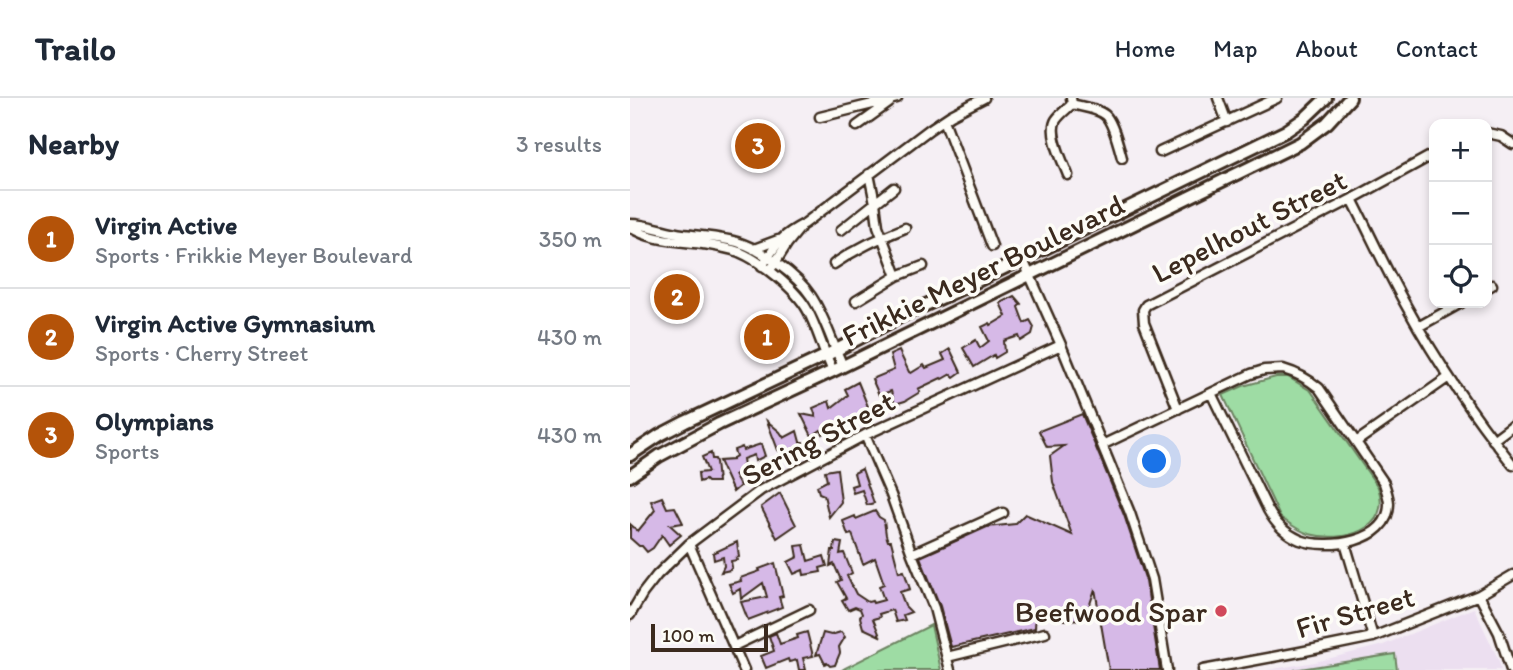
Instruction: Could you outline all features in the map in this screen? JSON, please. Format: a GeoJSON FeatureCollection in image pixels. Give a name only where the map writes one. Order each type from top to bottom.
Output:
{"type":"FeatureCollection","features":[{"type":"Feature","properties":{"kind":"street"},"geometry":{"type":"LineString","coordinates":[[820,117],[898,98]]}},
{"type":"Feature","properties":{"kind":"street"},"geometry":{"type":"LineString","coordinates":[[857,126],[898,98]]}},
{"type":"Feature","properties":{"kind":"street"},"geometry":{"type":"LineString","coordinates":[[754,249],[772,243],[804,223],[914,140],[984,98]]}},
{"type":"Feature","properties":{"kind":"street"},"geometry":{"type":"LineString","coordinates":[[1218,98],[1227,122]]}},
{"type":"Feature","properties":{"kind":"street"},"geometry":{"type":"LineString","coordinates":[[1160,152],[1277,98]]}},
{"type":"Feature","properties":{"kind":"street","name":"Frikkie Meyer Boulevard"},"geometry":{"type":"LineString","coordinates":[[630,455],[660,435],[1286,131],[1326,98]]}},
{"type":"Feature","properties":{"kind":"street","name":"Frikkie Meyer Boulevard"},"geometry":{"type":"LineString","coordinates":[[630,476],[659,456],[719,424],[1300,143],[1327,124],[1350,98]]}},
{"type":"Feature","properties":{"kind":"street"},"geometry":{"type":"LineString","coordinates":[[1069,175],[1058,149],[1054,124],[1072,101],[1105,115],[1122,158]]}},
{"type":"Feature","properties":{"kind":"street"},"geometry":{"type":"LineString","coordinates":[[944,120],[992,246]]}},
{"type":"Feature","properties":{"kind":"street"},"geometry":{"type":"LineString","coordinates":[[1492,134],[1502,136],[1513,144]]}},
{"type":"Feature","properties":{"kind":"street","name":"Lepelhout Street"},"geometry":{"type":"LineString","coordinates":[[1178,409],[1144,323],[1143,310],[1146,305],[1429,157]]}},
{"type":"Feature","properties":{"kind":"street"},"geometry":{"type":"LineString","coordinates":[[869,174],[877,219],[897,276]]}},
{"type":"Feature","properties":{"kind":"street"},"geometry":{"type":"LineString","coordinates":[[841,230],[894,188]]}},
{"type":"Feature","properties":{"kind":"street"},"geometry":{"type":"LineString","coordinates":[[1352,199],[1418,327],[1449,377],[1513,465]]}},
{"type":"Feature","properties":{"kind":"street"},"geometry":{"type":"LineString","coordinates":[[766,269],[804,223]]}},
{"type":"Feature","properties":{"kind":"street"},"geometry":{"type":"LineString","coordinates":[[630,225],[723,238],[754,249],[789,274],[810,295],[817,308],[830,353]]}},
{"type":"Feature","properties":{"kind":"street"},"geometry":{"type":"LineString","coordinates":[[630,225],[651,236],[737,251],[750,257],[802,300],[838,368]]}},
{"type":"Feature","properties":{"kind":"street"},"geometry":{"type":"LineString","coordinates":[[834,264],[853,250],[905,228]]}},
{"type":"Feature","properties":{"kind":"street"},"geometry":{"type":"LineString","coordinates":[[772,261],[782,237]]}},
{"type":"Feature","properties":{"kind":"street"},"geometry":{"type":"LineString","coordinates":[[1023,260],[1130,513],[1152,579],[1167,670]]}},
{"type":"Feature","properties":{"kind":"street"},"geometry":{"type":"LineString","coordinates":[[856,301],[897,276],[923,266]]}},
{"type":"Feature","properties":{"kind":"street"},"geometry":{"type":"LineString","coordinates":[[1418,327],[1452,308]]}},
{"type":"Feature","properties":{"kind":"street","name":"Sering Street"},"geometry":{"type":"LineString","coordinates":[[630,615],[657,575],[689,544],[761,489],[864,435],[1061,345]]}},
{"type":"Feature","properties":{"kind":"street"},"geometry":{"type":"LineString","coordinates":[[1102,445],[1178,409],[1211,393],[1251,374],[1283,369],[1293,372],[1319,388],[1384,483],[1390,506],[1387,517],[1377,531],[1345,543],[1314,544],[1297,539],[1275,523],[1211,393]]}},
{"type":"Feature","properties":{"kind":"street"},"geometry":{"type":"LineString","coordinates":[[1356,442],[1449,377]]}},
{"type":"Feature","properties":{"kind":"street"},"geometry":{"type":"LineString","coordinates":[[701,415],[708,422],[719,424]]}},
{"type":"Feature","properties":{"kind":"street"},"geometry":{"type":"LineString","coordinates":[[1493,440],[1513,425]]}},
{"type":"Feature","properties":{"kind":"street"},"geometry":{"type":"LineString","coordinates":[[864,435],[891,495],[934,608],[950,670]]}},
{"type":"Feature","properties":{"kind":"street"},"geometry":{"type":"LineString","coordinates":[[912,554],[1003,513]]}},
{"type":"Feature","properties":{"kind":"street"},"geometry":{"type":"LineString","coordinates":[[1345,543],[1373,637]]}},
{"type":"Feature","properties":{"kind":"street"},"geometry":{"type":"LineString","coordinates":[[689,544],[744,670]]}},
{"type":"Feature","properties":{"kind":"street","name":"Fir Street"},"geometry":{"type":"LineString","coordinates":[[1203,670],[1373,637],[1479,595],[1513,575]]}},
{"type":"Feature","properties":{"kind":"street"},"geometry":{"type":"LineString","coordinates":[[1479,595],[1499,634],[1512,669]]}},
{"type":"Feature","properties":{"kind":"street"},"geometry":{"type":"LineString","coordinates":[[734,646],[809,610]]}},
{"type":"Feature","properties":{"kind":"street"},"geometry":{"type":"LineString","coordinates":[[947,657],[1045,633]]}},
{"type":"Feature","properties":{"kind":"shaded area"},"geometry":{"type":"Polygon","coordinates":[[[1474,608],[1501,670],[1267,670],[1315,662],[1383,645],[1474,608]]]}},
{"type":"Feature","properties":{"kind":"green space"},"geometry":{"type":"Polygon","coordinates":[[[1276,377],[1288,377],[1311,391],[1378,487],[1381,502],[1378,514],[1371,524],[1362,530],[1336,537],[1309,534],[1280,517],[1223,395],[1276,377]]]}},
{"type":"Feature","properties":{"kind":"green space"},"geometry":{"type":"Polygon","coordinates":[[[931,625],[941,670],[842,670],[845,668],[931,625]]]}},
{"type":"Feature","properties":{"kind":"green space"},"geometry":{"type":"Polygon","coordinates":[[[1395,654],[1397,670],[1294,670],[1395,654]]]}},
{"type":"Feature","properties":{"kind":"building"},"geometry":{"type":"Polygon","coordinates":[[[1014,296],[1021,304],[1018,307],[1024,323],[1030,320],[1034,327],[1032,334],[1021,341],[1019,336],[1004,341],[1005,352],[974,367],[963,348],[976,340],[980,348],[989,341],[982,327],[1006,316],[1000,303],[1014,296]]]}},
{"type":"Feature","properties":{"kind":"building"},"geometry":{"type":"Polygon","coordinates":[[[950,349],[961,372],[954,377],[951,374],[941,378],[918,389],[920,392],[905,401],[895,404],[891,391],[879,395],[872,379],[894,370],[890,355],[899,351],[911,373],[924,365],[926,368],[945,360],[942,354],[950,349]]]}},
{"type":"Feature","properties":{"kind":"building"},"geometry":{"type":"Polygon","coordinates":[[[858,382],[871,414],[846,423],[839,422],[823,434],[821,430],[812,436],[801,414],[816,417],[813,408],[829,401],[831,408],[848,395],[845,389],[858,382]]]}},
{"type":"Feature","properties":{"kind":"building"},"geometry":{"type":"Polygon","coordinates":[[[1082,414],[1124,515],[1146,581],[1160,670],[1109,670],[1095,589],[1085,619],[1064,620],[1053,613],[1036,611],[1035,628],[951,647],[940,606],[920,557],[987,527],[1015,524],[1025,514],[1072,535],[1053,482],[1050,456],[1064,446],[1047,447],[1039,431],[1082,414]]]}},
{"type":"Feature","properties":{"kind":"building"},"geometry":{"type":"Polygon","coordinates":[[[767,421],[784,438],[797,431],[800,442],[803,442],[806,449],[798,455],[778,450],[767,421]]]}},
{"type":"Feature","properties":{"kind":"building"},"geometry":{"type":"Polygon","coordinates":[[[761,444],[765,456],[755,461],[754,455],[743,459],[741,471],[734,475],[740,486],[733,492],[719,461],[733,460],[736,456],[734,450],[761,444]]]}},
{"type":"Feature","properties":{"kind":"building"},"geometry":{"type":"Polygon","coordinates":[[[711,453],[716,462],[718,482],[699,482],[698,473],[708,472],[702,457],[711,453]]]}},
{"type":"Feature","properties":{"kind":"building"},"geometry":{"type":"Polygon","coordinates":[[[837,469],[841,502],[829,517],[824,495],[819,493],[817,486],[827,481],[825,471],[837,469]]]}},
{"type":"Feature","properties":{"kind":"building"},"geometry":{"type":"Polygon","coordinates":[[[862,469],[874,503],[867,505],[862,490],[853,493],[851,486],[857,484],[854,473],[862,469]]]}},
{"type":"Feature","properties":{"kind":"building"},"geometry":{"type":"Polygon","coordinates":[[[780,493],[796,525],[777,538],[761,507],[780,493]]]}},
{"type":"Feature","properties":{"kind":"building"},"geometry":{"type":"Polygon","coordinates":[[[662,497],[667,508],[675,507],[683,523],[670,525],[681,535],[669,545],[662,535],[647,552],[630,538],[630,524],[638,531],[655,510],[651,501],[662,497]]]}},
{"type":"Feature","properties":{"kind":"building"},"geometry":{"type":"Polygon","coordinates":[[[875,511],[884,520],[886,535],[888,541],[891,541],[899,572],[904,571],[910,589],[900,592],[905,606],[911,612],[903,615],[905,620],[896,622],[892,610],[879,614],[880,617],[873,619],[880,636],[863,628],[860,609],[855,607],[848,610],[842,600],[846,598],[837,582],[841,580],[834,564],[830,566],[835,542],[842,543],[840,554],[844,553],[852,573],[847,576],[856,594],[868,602],[884,600],[879,586],[884,584],[875,558],[863,564],[852,534],[848,535],[843,521],[875,511]]]}},
{"type":"Feature","properties":{"kind":"building"},"geometry":{"type":"Polygon","coordinates":[[[737,542],[739,557],[731,561],[730,570],[721,572],[724,566],[723,557],[714,560],[713,553],[737,542]]]}},
{"type":"Feature","properties":{"kind":"building"},"geometry":{"type":"Polygon","coordinates":[[[804,545],[808,561],[824,556],[827,566],[820,568],[821,572],[804,575],[803,570],[794,574],[788,562],[798,557],[796,546],[804,545]]]}},
{"type":"Feature","properties":{"kind":"building"},"geometry":{"type":"Polygon","coordinates":[[[775,563],[783,596],[779,597],[782,607],[748,620],[741,602],[767,597],[763,583],[741,599],[740,589],[733,593],[729,584],[741,581],[740,578],[775,563]]]}},
{"type":"Feature","properties":{"kind":"building"},"geometry":{"type":"Polygon","coordinates":[[[807,632],[813,656],[803,658],[806,670],[799,670],[797,660],[789,662],[788,659],[766,668],[761,656],[774,651],[769,636],[776,633],[780,644],[807,632]]]}},
{"type":"Feature","properties":{"kind":"building"},"geometry":{"type":"Polygon","coordinates":[[[841,632],[845,637],[839,647],[840,653],[835,665],[825,664],[820,654],[816,655],[823,633],[831,635],[841,632]]]}},
{"type":"Feature","properties":{"kind":"place","name":"Olympians"},"geometry":{"type":"Point","coordinates":[758,146]}},
{"type":"Feature","properties":{"kind":"place","name":"Virgin Active Gymnasium"},"geometry":{"type":"Point","coordinates":[677,297]}},
{"type":"Feature","properties":{"kind":"place","name":"Virgin Active"},"geometry":{"type":"Point","coordinates":[767,337]}},
{"type":"Feature","properties":{"kind":"place","name":"Beefwood Spar"},"geometry":{"type":"Point","coordinates":[1221,611]}}]}
